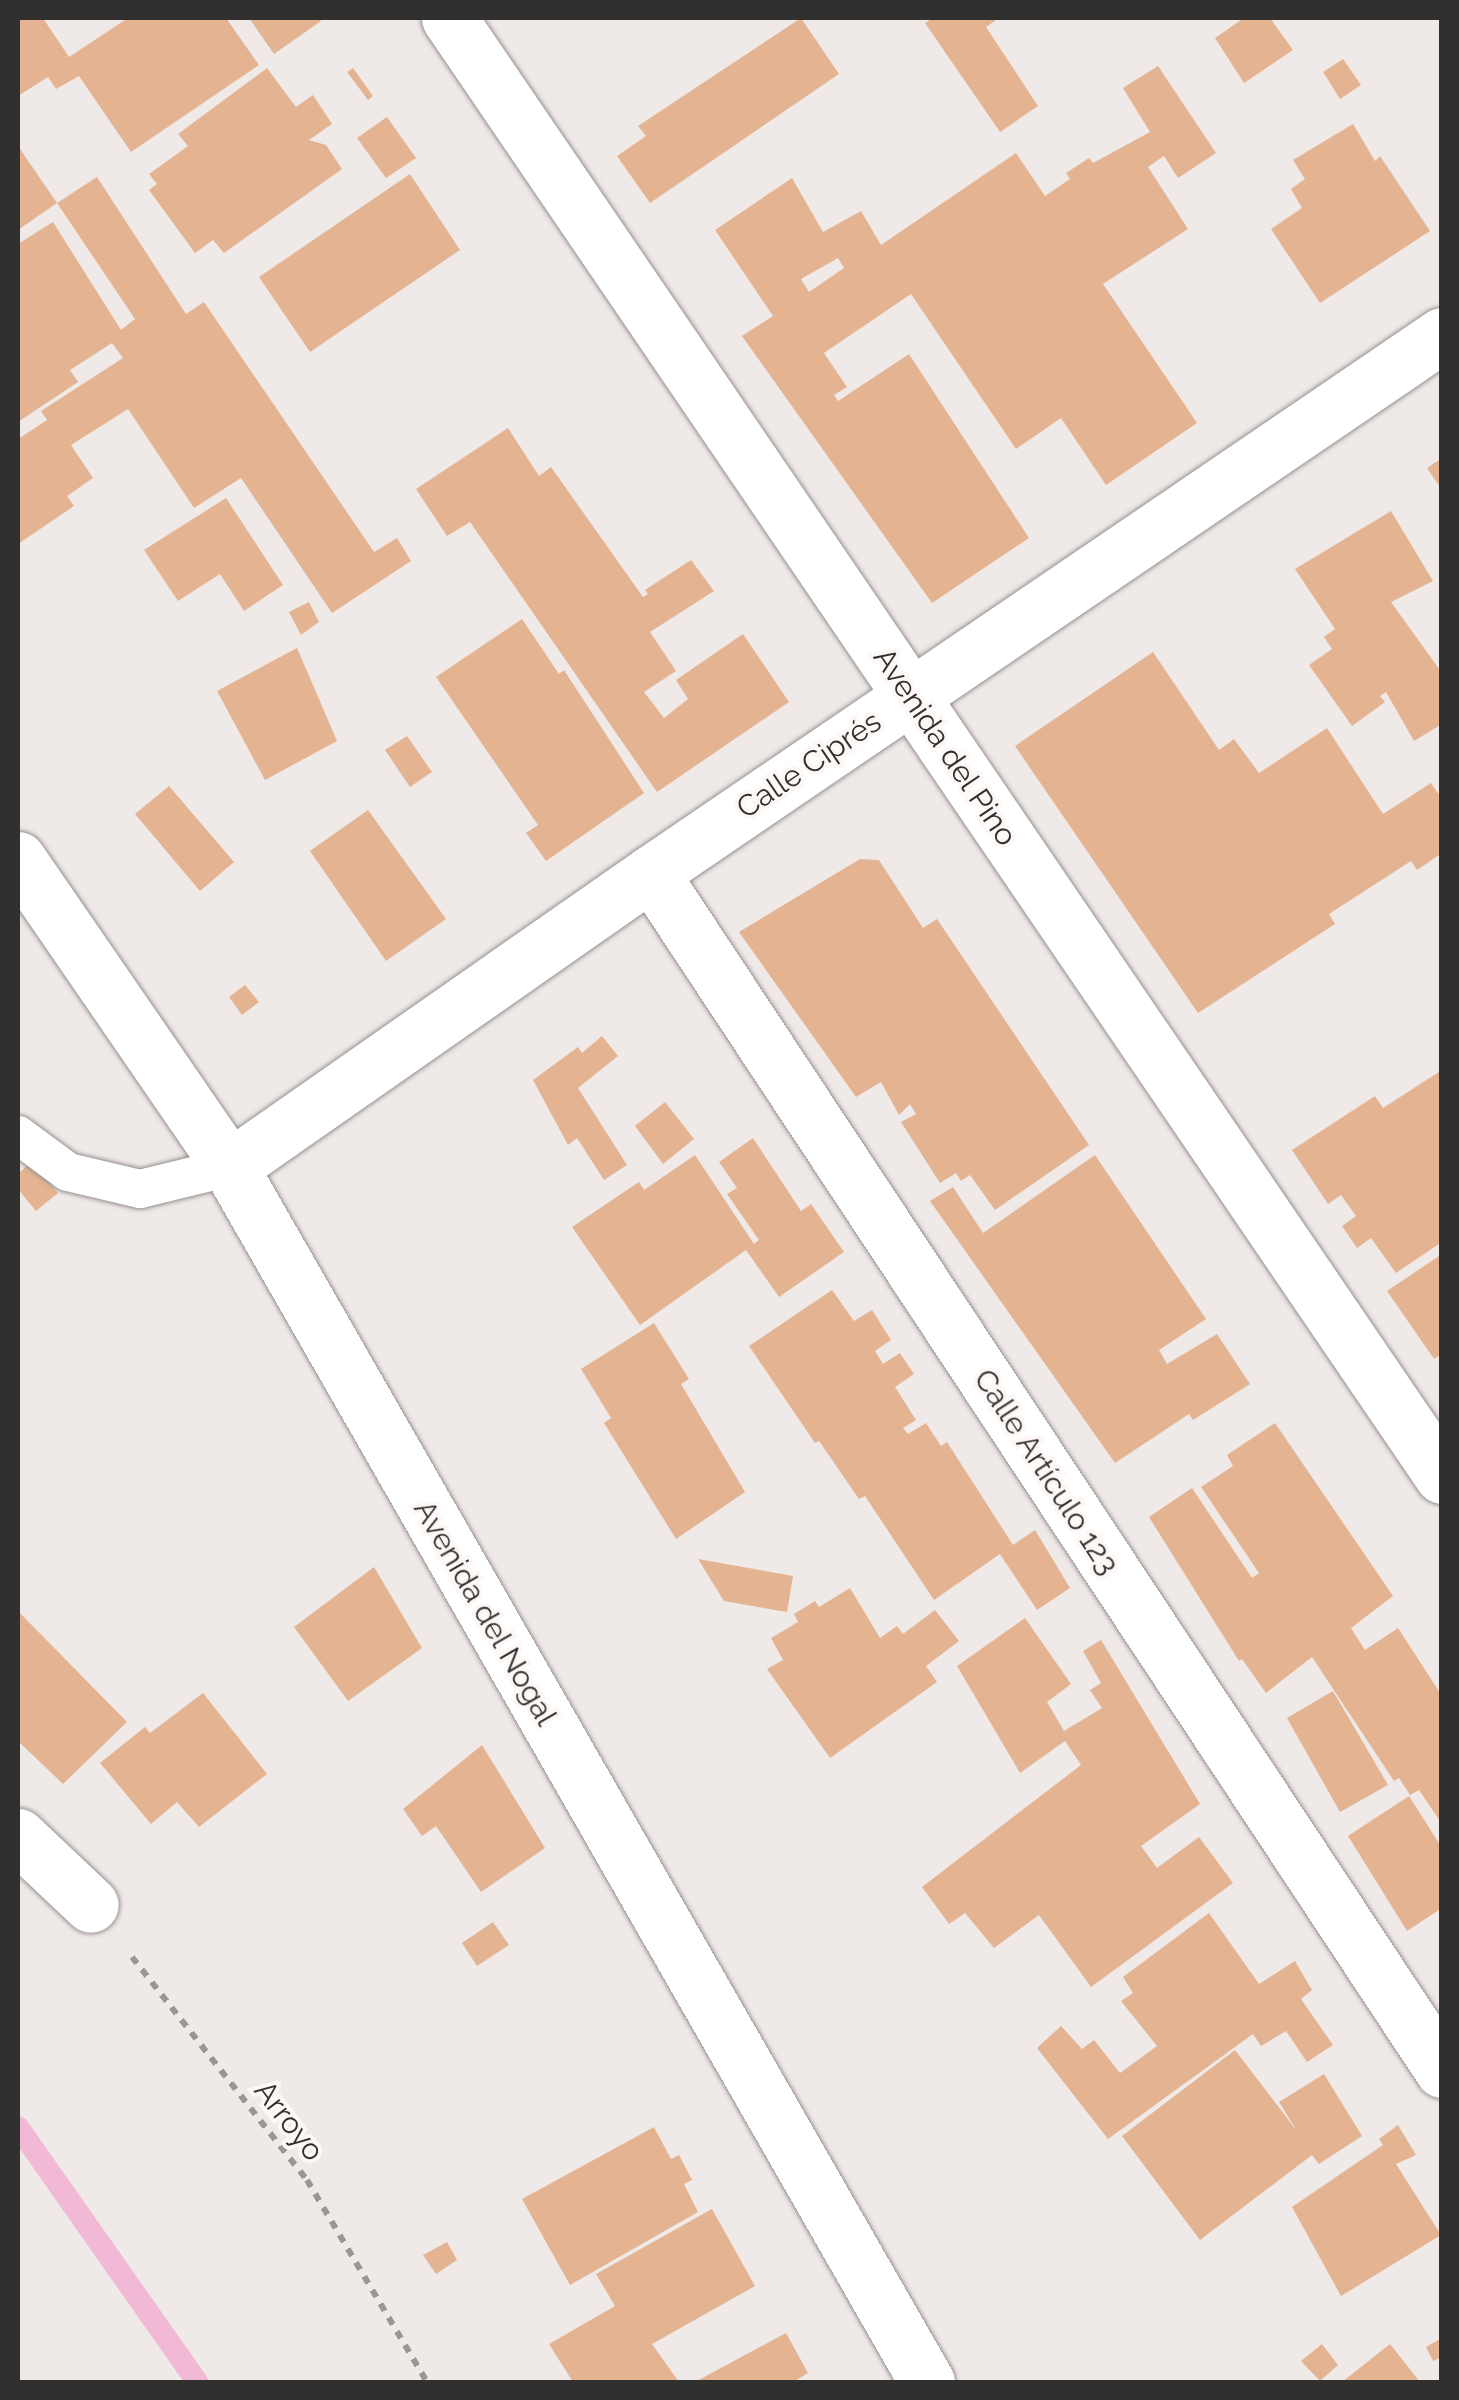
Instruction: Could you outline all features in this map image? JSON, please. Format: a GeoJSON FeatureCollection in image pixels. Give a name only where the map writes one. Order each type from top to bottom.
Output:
{"type":"FeatureCollection","features":[{"type":"Feature","properties":{"kind":"street","name":"Avenida del Pino"},"geometry":{"type":"LineString","coordinates":[[449,18],[1442,1476]]}},
{"type":"Feature","properties":{"kind":"street","name":"Calle Ciprés"},"geometry":{"type":"LineString","coordinates":[[230,1167],[651,873],[1442,334]]}},
{"type":"Feature","properties":{"kind":"street","name":"Avenida del Nogal"},"geometry":{"type":"LineString","coordinates":[[18,859],[230,1167],[927,2382]]}},
{"type":"Feature","properties":{"kind":"street","name":"Calle Artículo 123"},"geometry":{"type":"LineString","coordinates":[[651,873],[1442,2070]]}},
{"type":"Feature","properties":{"kind":"street"},"geometry":{"type":"LineString","coordinates":[[18,1836],[91,1905]]}},
{"type":"Feature","properties":{"kind":"lane"},"geometry":{"type":"LineString","coordinates":[[18,1136],[68,1172],[140,1189],[230,1167]]}},
{"type":"Feature","properties":{"kind":"path","name":"Arroyo"},"geometry":{"type":"LineString","coordinates":[[91,1905],[307,2180],[427,2382]]}},
{"type":"Feature","properties":{"kind":"building"},"geometry":{"type":"Polygon","coordinates":[[[18,18],[43,18],[69,57],[128,18],[226,18],[259,65],[131,152],[79,76],[56,89],[48,77],[18,96],[18,18]]]}},
{"type":"Feature","properties":{"kind":"building"},"geometry":{"type":"Polygon","coordinates":[[[249,18],[319,18],[321,21],[274,54],[249,18]]]}},
{"type":"Feature","properties":{"kind":"building"},"geometry":{"type":"Polygon","coordinates":[[[801,18],[839,74],[650,203],[617,156],[646,136],[638,126],[801,18]]]}},
{"type":"Feature","properties":{"kind":"building"},"geometry":{"type":"Polygon","coordinates":[[[933,18],[999,18],[986,27],[1038,106],[1000,132],[925,23],[933,18]]]}},
{"type":"Feature","properties":{"kind":"building"},"geometry":{"type":"Polygon","coordinates":[[[1244,18],[1270,18],[1293,50],[1244,83],[1215,38],[1244,18]]]}},
{"type":"Feature","properties":{"kind":"building"},"geometry":{"type":"Polygon","coordinates":[[[1343,59],[1361,85],[1340,99],[1323,72],[1343,59]]]}},
{"type":"Feature","properties":{"kind":"building"},"geometry":{"type":"Polygon","coordinates":[[[1158,66],[1216,153],[1178,178],[1164,156],[1148,167],[1188,229],[1103,284],[1197,423],[1106,485],[1061,418],[1016,449],[911,294],[824,353],[847,387],[834,395],[838,401],[909,354],[1029,538],[932,603],[742,336],[773,316],[715,230],[792,178],[823,232],[861,211],[881,245],[1016,153],[1045,196],[1070,179],[1066,173],[1089,158],[1093,163],[1150,132],[1123,88],[1158,66]],[[838,258],[801,279],[809,292],[844,268],[838,258]]]}},
{"type":"Feature","properties":{"kind":"building"},"geometry":{"type":"Polygon","coordinates":[[[267,68],[296,107],[313,95],[332,124],[309,140],[326,145],[342,169],[224,253],[213,240],[195,253],[149,190],[157,184],[149,174],[188,146],[178,134],[267,68]]]}},
{"type":"Feature","properties":{"kind":"building"},"geometry":{"type":"Polygon","coordinates":[[[353,68],[373,96],[368,100],[347,72],[353,68]]]}},
{"type":"Feature","properties":{"kind":"building"},"geometry":{"type":"Polygon","coordinates":[[[387,117],[416,158],[386,178],[357,138],[387,117]]]}},
{"type":"Feature","properties":{"kind":"building"},"geometry":{"type":"Polygon","coordinates":[[[1353,124],[1375,161],[1380,156],[1430,231],[1320,303],[1271,229],[1302,208],[1291,189],[1305,179],[1293,160],[1353,124]]]}},
{"type":"Feature","properties":{"kind":"building"},"geometry":{"type":"Polygon","coordinates":[[[18,146],[57,203],[18,230],[18,146]]]}},
{"type":"Feature","properties":{"kind":"building"},"geometry":{"type":"Polygon","coordinates":[[[410,174],[460,250],[310,352],[259,277],[410,174]]]}},
{"type":"Feature","properties":{"kind":"building"},"geometry":{"type":"Polygon","coordinates":[[[97,177],[186,314],[204,302],[374,552],[397,538],[411,561],[332,613],[241,478],[194,508],[128,409],[71,445],[93,478],[67,496],[74,506],[18,544],[18,439],[47,420],[41,411],[123,358],[112,343],[70,370],[78,382],[18,422],[18,244],[53,222],[121,330],[135,319],[57,203],[97,177]]]}},
{"type":"Feature","properties":{"kind":"building"},"geometry":{"type":"Polygon","coordinates":[[[508,428],[539,476],[551,467],[643,597],[648,594],[645,590],[691,560],[714,591],[650,632],[676,671],[644,692],[664,718],[688,699],[676,680],[743,634],[789,702],[657,792],[470,522],[447,536],[416,489],[508,428]]]}},
{"type":"Feature","properties":{"kind":"building"},"geometry":{"type":"Polygon","coordinates":[[[1442,458],[1442,490],[1427,468],[1442,458]]]}},
{"type":"Feature","properties":{"kind":"building"},"geometry":{"type":"Polygon","coordinates":[[[226,498],[283,585],[244,611],[220,574],[178,601],[144,550],[226,498]]]}},
{"type":"Feature","properties":{"kind":"building"},"geometry":{"type":"Polygon","coordinates":[[[1391,511],[1433,581],[1391,602],[1442,673],[1442,724],[1414,741],[1386,692],[1380,696],[1385,702],[1352,726],[1309,665],[1332,649],[1324,637],[1335,629],[1295,569],[1391,511]]]}},
{"type":"Feature","properties":{"kind":"building"},"geometry":{"type":"Polygon","coordinates":[[[309,602],[319,622],[301,635],[289,612],[309,602]]]}},
{"type":"Feature","properties":{"kind":"building"},"geometry":{"type":"Polygon","coordinates":[[[522,619],[559,674],[564,670],[644,793],[546,861],[526,833],[538,825],[436,677],[522,619]]]}},
{"type":"Feature","properties":{"kind":"building"},"geometry":{"type":"Polygon","coordinates":[[[297,648],[337,741],[265,780],[217,691],[297,648]]]}},
{"type":"Feature","properties":{"kind":"building"},"geometry":{"type":"Polygon","coordinates":[[[1153,652],[1219,750],[1234,739],[1259,773],[1327,728],[1383,814],[1431,783],[1442,799],[1442,853],[1417,870],[1411,861],[1329,914],[1335,924],[1198,1013],[1015,746],[1153,652]]]}},
{"type":"Feature","properties":{"kind":"building"},"geometry":{"type":"Polygon","coordinates":[[[407,736],[432,772],[410,787],[385,750],[407,736]]]}},
{"type":"Feature","properties":{"kind":"building"},"geometry":{"type":"Polygon","coordinates":[[[169,786],[234,862],[200,891],[135,814],[169,786]]]}},
{"type":"Feature","properties":{"kind":"building"},"geometry":{"type":"Polygon","coordinates":[[[368,810],[446,919],[386,961],[310,851],[368,810]]]}},
{"type":"Feature","properties":{"kind":"building"},"geometry":{"type":"Polygon","coordinates":[[[860,859],[879,860],[923,928],[937,919],[1089,1145],[995,1210],[970,1175],[961,1181],[956,1173],[940,1183],[901,1122],[916,1114],[910,1104],[899,1115],[881,1082],[856,1097],[739,932],[860,859]]]}},
{"type":"Feature","properties":{"kind":"building"},"geometry":{"type":"Polygon","coordinates":[[[245,985],[259,1002],[242,1015],[229,997],[245,985]]]}},
{"type":"Feature","properties":{"kind":"building"},"geometry":{"type":"Polygon","coordinates":[[[602,1036],[618,1056],[578,1088],[627,1165],[604,1180],[577,1138],[568,1145],[533,1080],[578,1047],[582,1053],[602,1036]]]}},
{"type":"Feature","properties":{"kind":"building"},"geometry":{"type":"Polygon","coordinates":[[[1442,1070],[1442,1242],[1396,1273],[1371,1238],[1357,1248],[1342,1226],[1356,1216],[1341,1195],[1328,1204],[1292,1150],[1375,1096],[1383,1108],[1442,1070]]]}},
{"type":"Feature","properties":{"kind":"building"},"geometry":{"type":"Polygon","coordinates":[[[665,1102],[694,1139],[663,1164],[635,1126],[665,1102]]]}},
{"type":"Feature","properties":{"kind":"building"},"geometry":{"type":"Polygon","coordinates":[[[753,1138],[801,1211],[811,1204],[844,1252],[779,1297],[746,1250],[640,1325],[572,1227],[639,1182],[644,1190],[695,1155],[754,1244],[759,1240],[727,1194],[737,1188],[719,1162],[753,1138]]]}},
{"type":"Feature","properties":{"kind":"building"},"geometry":{"type":"Polygon","coordinates":[[[1095,1155],[1206,1319],[1159,1350],[1167,1364],[1217,1334],[1250,1384],[1193,1420],[1189,1414],[1115,1463],[930,1201],[953,1187],[983,1233],[1095,1155]]]}},
{"type":"Feature","properties":{"kind":"building"},"geometry":{"type":"Polygon","coordinates":[[[32,1161],[58,1193],[36,1211],[18,1189],[18,1174],[32,1161]]]}},
{"type":"Feature","properties":{"kind":"building"},"geometry":{"type":"Polygon","coordinates":[[[1442,1254],[1442,1354],[1434,1359],[1387,1291],[1442,1254]]]}},
{"type":"Feature","properties":{"kind":"building"},"geometry":{"type":"Polygon","coordinates":[[[832,1290],[854,1321],[872,1310],[891,1340],[875,1351],[883,1364],[900,1353],[914,1374],[895,1387],[916,1420],[903,1428],[908,1434],[926,1423],[941,1446],[947,1442],[1013,1545],[1035,1530],[1070,1588],[1037,1610],[1000,1554],[934,1600],[865,1496],[859,1499],[819,1441],[815,1443],[749,1346],[832,1290]]]}},
{"type":"Feature","properties":{"kind":"building"},"geometry":{"type":"Polygon","coordinates":[[[654,1323],[689,1379],[681,1384],[745,1492],[676,1539],[604,1423],[611,1418],[581,1369],[654,1323]]]}},
{"type":"Feature","properties":{"kind":"building"},"geometry":{"type":"Polygon","coordinates":[[[1275,1423],[1393,1596],[1351,1628],[1365,1650],[1398,1628],[1442,1696],[1442,1824],[1419,1790],[1410,1795],[1399,1778],[1394,1781],[1312,1657],[1266,1693],[1242,1659],[1239,1661],[1149,1517],[1192,1488],[1252,1578],[1259,1573],[1201,1487],[1233,1466],[1227,1455],[1275,1423]]]}},
{"type":"Feature","properties":{"kind":"building"},"geometry":{"type":"Polygon","coordinates":[[[698,1559],[793,1576],[787,1612],[724,1601],[698,1559]]]}},
{"type":"Feature","properties":{"kind":"building"},"geometry":{"type":"Polygon","coordinates":[[[374,1567],[422,1648],[348,1701],[294,1627],[374,1567]]]}},
{"type":"Feature","properties":{"kind":"building"},"geometry":{"type":"Polygon","coordinates":[[[850,1588],[880,1638],[897,1626],[903,1634],[935,1610],[959,1641],[926,1666],[937,1682],[830,1758],[767,1669],[783,1660],[771,1638],[798,1622],[794,1614],[815,1601],[819,1607],[850,1588]]]}},
{"type":"Feature","properties":{"kind":"building"},"geometry":{"type":"Polygon","coordinates":[[[18,1611],[127,1722],[63,1784],[18,1741],[18,1611]]]}},
{"type":"Feature","properties":{"kind":"building"},"geometry":{"type":"Polygon","coordinates":[[[1025,1618],[1071,1684],[1047,1702],[1064,1731],[1102,1708],[1090,1690],[1101,1683],[1083,1651],[1101,1640],[1200,1804],[1141,1846],[1157,1868],[1199,1837],[1233,1883],[1091,1987],[1039,1915],[994,1948],[965,1913],[949,1924],[922,1887],[1081,1765],[1065,1741],[1020,1773],[957,1666],[1025,1618]]]}},
{"type":"Feature","properties":{"kind":"building"},"geometry":{"type":"Polygon","coordinates":[[[1333,1691],[1388,1785],[1340,1812],[1287,1718],[1333,1691]]]}},
{"type":"Feature","properties":{"kind":"building"},"geometry":{"type":"Polygon","coordinates":[[[203,1693],[267,1774],[199,1827],[177,1802],[151,1824],[100,1763],[145,1727],[150,1733],[203,1693]]]}},
{"type":"Feature","properties":{"kind":"building"},"geometry":{"type":"Polygon","coordinates":[[[482,1745],[545,1848],[481,1892],[436,1826],[422,1836],[403,1809],[482,1745]]]}},
{"type":"Feature","properties":{"kind":"building"},"geometry":{"type":"Polygon","coordinates":[[[1409,1796],[1442,1848],[1442,1908],[1407,1931],[1348,1836],[1409,1796]]]}},
{"type":"Feature","properties":{"kind":"building"},"geometry":{"type":"Polygon","coordinates":[[[1209,1913],[1259,1984],[1295,1961],[1312,1990],[1301,1999],[1333,2045],[1307,2062],[1286,2031],[1261,2046],[1253,2034],[1108,2139],[1037,2048],[1061,2026],[1082,2049],[1094,2040],[1120,2073],[1157,2046],[1121,2001],[1133,1993],[1123,1977],[1209,1913]]]}},
{"type":"Feature","properties":{"kind":"building"},"geometry":{"type":"Polygon","coordinates":[[[493,1922],[509,1945],[477,1966],[462,1943],[493,1922]]]}},
{"type":"Feature","properties":{"kind":"building"},"geometry":{"type":"Polygon","coordinates":[[[1235,2050],[1297,2131],[1279,2102],[1324,2074],[1362,2136],[1319,2164],[1312,2155],[1200,2240],[1122,2136],[1235,2050]]]}},
{"type":"Feature","properties":{"kind":"building"},"geometry":{"type":"Polygon","coordinates":[[[1398,2125],[1416,2155],[1396,2164],[1441,2235],[1341,2296],[1292,2207],[1383,2145],[1379,2139],[1398,2125]]]}},
{"type":"Feature","properties":{"kind":"building"},"geometry":{"type":"Polygon","coordinates":[[[654,2127],[671,2159],[679,2155],[692,2180],[684,2184],[698,2212],[570,2285],[522,2199],[654,2127]]]}},
{"type":"Feature","properties":{"kind":"building"},"geometry":{"type":"Polygon","coordinates":[[[712,2209],[755,2286],[652,2344],[679,2382],[573,2382],[549,2344],[615,2306],[596,2274],[712,2209]]]}},
{"type":"Feature","properties":{"kind":"building"},"geometry":{"type":"Polygon","coordinates":[[[447,2242],[457,2260],[436,2274],[423,2255],[447,2242]]]}},
{"type":"Feature","properties":{"kind":"building"},"geometry":{"type":"Polygon","coordinates":[[[786,2333],[808,2373],[793,2382],[695,2382],[786,2333]]]}},
{"type":"Feature","properties":{"kind":"building"},"geometry":{"type":"Polygon","coordinates":[[[1442,2338],[1442,2357],[1433,2361],[1426,2347],[1442,2338]]]}},
{"type":"Feature","properties":{"kind":"building"},"geometry":{"type":"Polygon","coordinates":[[[1322,2344],[1338,2365],[1320,2381],[1301,2361],[1322,2344]]]}},
{"type":"Feature","properties":{"kind":"building"},"geometry":{"type":"Polygon","coordinates":[[[1390,2344],[1420,2382],[1342,2382],[1390,2344]]]}},
{"type":"Feature","properties":{"kind":"waterway"},"geometry":{"type":"LineString","coordinates":[[18,2127],[197,2382]]}}]}
